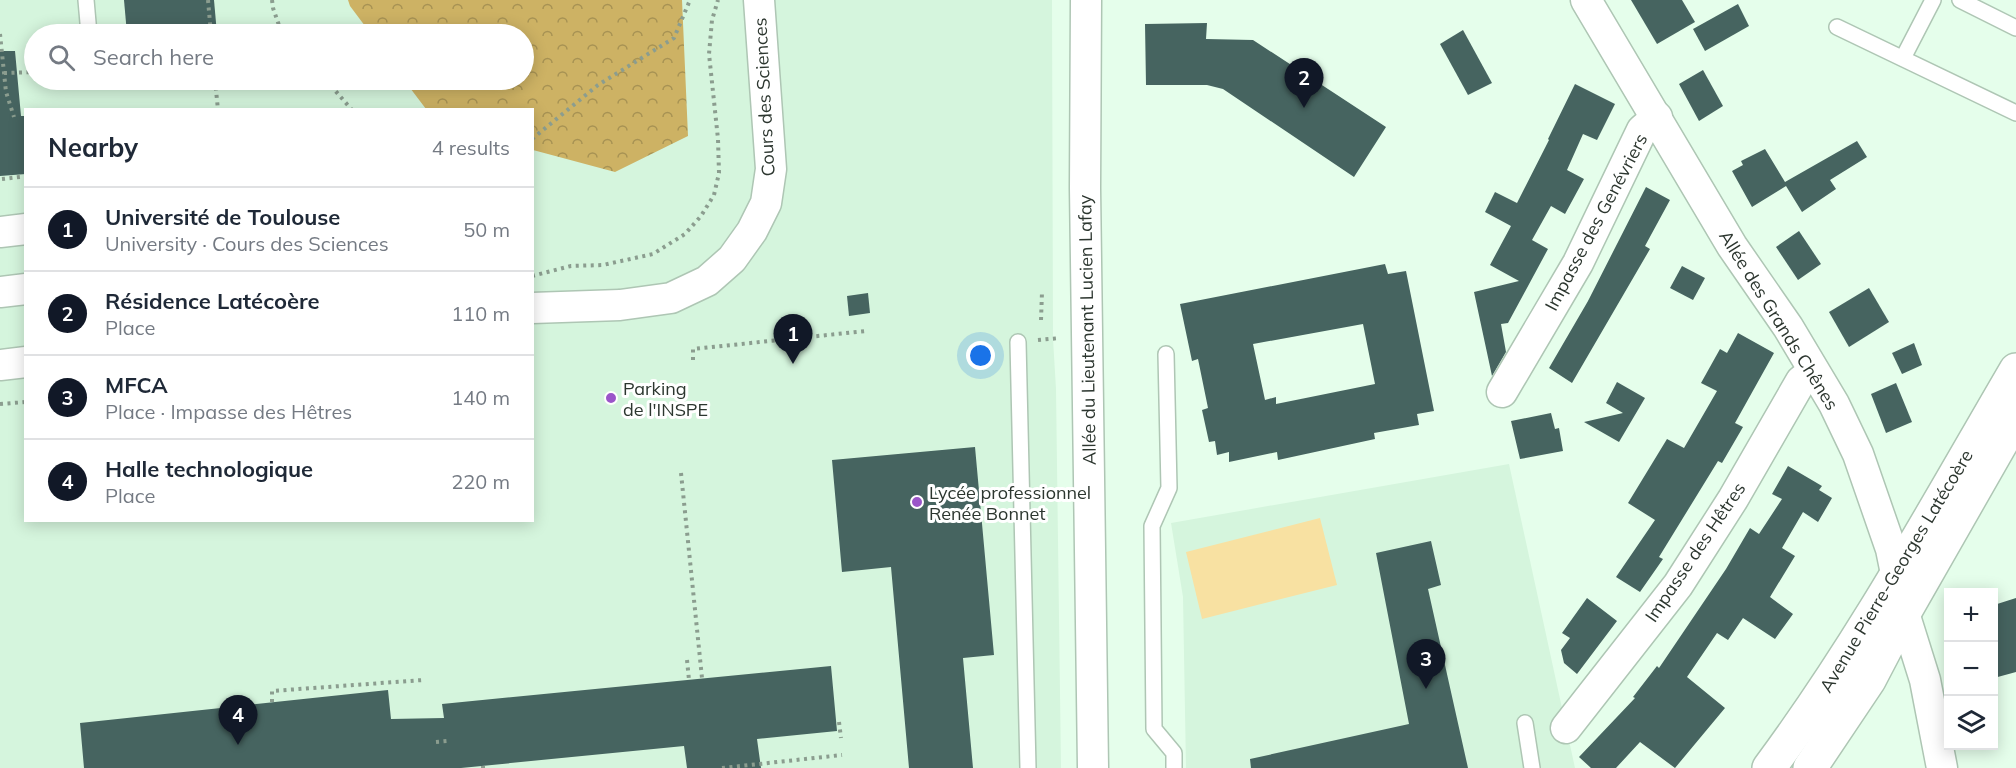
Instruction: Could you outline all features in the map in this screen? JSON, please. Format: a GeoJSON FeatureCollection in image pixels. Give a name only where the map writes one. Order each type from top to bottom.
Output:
{"type":"FeatureCollection","features":[{"type":"Feature","properties":{"kind":"main road","name":"Avenue Pierre-Georges Latécoère"},"geometry":{"type":"LineString","coordinates":[[1810,768],[1869,680],[2001,428],[2016,370]]}},
{"type":"Feature","properties":{"kind":"main road","name":"Avenue Pierre-Georges Latécoère"},"geometry":{"type":"LineString","coordinates":[[1769,768],[1816,702],[1896,574],[2001,428]]}},
{"type":"Feature","properties":{"kind":"street","name":"Cours des Sciences"},"geometry":{"type":"LineString","coordinates":[[534,308],[620,305],[671,298],[706,281],[732,259],[752,231],[766,203],[771,169],[759,0]]}},
{"type":"Feature","properties":{"kind":"street","name":"Allée du Lieutenant Lucien Lafay"},"geometry":{"type":"LineString","coordinates":[[1086,0],[1085,188],[1093,768]]}},
{"type":"Feature","properties":{"kind":"street","name":"Allée des Grands Chênes"},"geometry":{"type":"LineString","coordinates":[[1586,0],[1732,246],[1788,327],[1834,404],[1858,454],[1891,549],[1904,614],[1925,680],[1942,768]]}},
{"type":"Feature","properties":{"kind":"street","name":"Impasse des Genévriers"},"geometry":{"type":"LineString","coordinates":[[1502,392],[1578,263],[1642,130],[1657,117]]}},
{"type":"Feature","properties":{"kind":"street"},"geometry":{"type":"LineString","coordinates":[[0,232],[24,229]]}},
{"type":"Feature","properties":{"kind":"street"},"geometry":{"type":"LineString","coordinates":[[0,292],[24,289]]}},
{"type":"Feature","properties":{"kind":"street"},"geometry":{"type":"LineString","coordinates":[[0,365],[24,362]]}},
{"type":"Feature","properties":{"kind":"street","name":"Impasse des Hêtres"},"geometry":{"type":"LineString","coordinates":[[1566,728],[1678,585],[1733,499],[1801,381],[1814,372]]}},
{"type":"Feature","properties":{"kind":"lane"},"geometry":{"type":"LineString","coordinates":[[86,0],[88,24]]}},
{"type":"Feature","properties":{"kind":"lane"},"geometry":{"type":"LineString","coordinates":[[1903,58],[1933,0]]}},
{"type":"Feature","properties":{"kind":"lane"},"geometry":{"type":"LineString","coordinates":[[1960,0],[2016,28]]}},
{"type":"Feature","properties":{"kind":"lane"},"geometry":{"type":"LineString","coordinates":[[1837,27],[2016,113]]}},
{"type":"Feature","properties":{"kind":"lane"},"geometry":{"type":"LineString","coordinates":[[1018,342],[1028,768]]}},
{"type":"Feature","properties":{"kind":"lane"},"geometry":{"type":"LineString","coordinates":[[1166,354],[1169,488],[1152,526],[1154,729],[1174,753],[1174,768]]}},
{"type":"Feature","properties":{"kind":"lane"},"geometry":{"type":"LineString","coordinates":[[1525,723],[1532,768]]}},
{"type":"Feature","properties":{"kind":"path"},"geometry":{"type":"LineString","coordinates":[[208,0],[210,24]]}},
{"type":"Feature","properties":{"kind":"path"},"geometry":{"type":"LineString","coordinates":[[272,0],[279,24]]}},
{"type":"Feature","properties":{"kind":"path"},"geometry":{"type":"LineString","coordinates":[[534,137],[598,85],[674,38],[690,0]]}},
{"type":"Feature","properties":{"kind":"path"},"geometry":{"type":"LineString","coordinates":[[534,275],[571,266],[603,265],[653,254],[685,234],[701,216],[714,195],[719,173],[718,139],[709,54],[712,20],[718,0]]}},
{"type":"Feature","properties":{"kind":"path"},"geometry":{"type":"LineString","coordinates":[[0,34],[6,92],[14,117]]}},
{"type":"Feature","properties":{"kind":"path"},"geometry":{"type":"LineString","coordinates":[[4,73],[24,72]]}},
{"type":"Feature","properties":{"kind":"path"},"geometry":{"type":"LineString","coordinates":[[216,90],[218,108]]}},
{"type":"Feature","properties":{"kind":"path"},"geometry":{"type":"LineString","coordinates":[[335,90],[350,108]]}},
{"type":"Feature","properties":{"kind":"path"},"geometry":{"type":"LineString","coordinates":[[2,179],[20,177]]}},
{"type":"Feature","properties":{"kind":"path"},"geometry":{"type":"LineString","coordinates":[[1041,320],[1042,292]]}},
{"type":"Feature","properties":{"kind":"path"},"geometry":{"type":"LineString","coordinates":[[693,360],[693,349],[866,331]]}},
{"type":"Feature","properties":{"kind":"path"},"geometry":{"type":"LineString","coordinates":[[0,404],[24,402]]}},
{"type":"Feature","properties":{"kind":"path"},"geometry":{"type":"LineString","coordinates":[[681,473],[702,678]]}},
{"type":"Feature","properties":{"kind":"path"},"geometry":{"type":"LineString","coordinates":[[687,660],[689,680]]}},
{"type":"Feature","properties":{"kind":"path"},"geometry":{"type":"LineString","coordinates":[[272,702],[272,691],[423,680]]}},
{"type":"Feature","properties":{"kind":"path"},"geometry":{"type":"LineString","coordinates":[[839,722],[840,738]]}},
{"type":"Feature","properties":{"kind":"path"},"geometry":{"type":"LineString","coordinates":[[436,742],[447,741]]}},
{"type":"Feature","properties":{"kind":"path"},"geometry":{"type":"LineString","coordinates":[[722,768],[842,754]]}},
{"type":"Feature","properties":{"kind":"shaded area"},"geometry":{"type":"Polygon","coordinates":[[[0,0],[1052,0],[1053,339],[1056,389],[1061,768],[0,768],[0,0]]]}},
{"type":"Feature","properties":{"kind":"shaded area"},"geometry":{"type":"Polygon","coordinates":[[[1509,464],[1575,768],[1186,768],[1183,597],[1171,523],[1509,464]]]}},
{"type":"Feature","properties":{"kind":"shaded area"},"geometry":{"type":"Polygon","coordinates":[[[1320,518],[1337,585],[1202,619],[1186,552],[1320,518]]]}},
{"type":"Feature","properties":{"kind":"green space"},"geometry":{"type":"Polygon","coordinates":[[[348,0],[682,0],[688,136],[615,172],[534,150],[534,108],[425,108],[412,90],[534,90],[534,24],[364,24],[348,0]]]}},
{"type":"Feature","properties":{"kind":"building"},"geometry":{"type":"Polygon","coordinates":[[[124,0],[214,0],[216,24],[126,24],[124,0]]]}},
{"type":"Feature","properties":{"kind":"building"},"geometry":{"type":"Polygon","coordinates":[[[1631,0],[1682,0],[1695,22],[1657,44],[1631,0]]]}},
{"type":"Feature","properties":{"kind":"building"},"geometry":{"type":"Polygon","coordinates":[[[1738,4],[1749,26],[1705,51],[1693,29],[1738,4]]]}},
{"type":"Feature","properties":{"kind":"building"},"geometry":{"type":"Polygon","coordinates":[[[1207,23],[1206,39],[1253,40],[1386,127],[1354,177],[1223,89],[1207,85],[1146,85],[1145,24],[1207,23]]]}},
{"type":"Feature","properties":{"kind":"building"},"geometry":{"type":"Polygon","coordinates":[[[1463,30],[1492,83],[1468,95],[1440,44],[1463,30]]]}},
{"type":"Feature","properties":{"kind":"building"},"geometry":{"type":"Polygon","coordinates":[[[0,51],[15,51],[21,116],[24,116],[24,174],[0,176],[0,51]]]}},
{"type":"Feature","properties":{"kind":"building"},"geometry":{"type":"Polygon","coordinates":[[[1703,70],[1723,106],[1699,121],[1679,84],[1703,70]]]}},
{"type":"Feature","properties":{"kind":"building"},"geometry":{"type":"Polygon","coordinates":[[[1575,84],[1615,104],[1597,140],[1583,134],[1567,170],[1584,179],[1565,214],[1551,206],[1532,240],[1548,249],[1508,323],[1501,324],[1506,352],[1492,376],[1474,292],[1519,281],[1490,265],[1511,226],[1485,212],[1495,192],[1517,203],[1575,84]]]}},
{"type":"Feature","properties":{"kind":"building"},"geometry":{"type":"Polygon","coordinates":[[[1857,141],[1867,157],[1830,180],[1836,189],[1802,212],[1786,186],[1752,207],[1732,171],[1743,165],[1741,161],[1765,149],[1785,182],[1857,141]]]}},
{"type":"Feature","properties":{"kind":"building"},"geometry":{"type":"Polygon","coordinates":[[[1646,187],[1670,200],[1645,246],[1650,249],[1572,383],[1549,368],[1588,301],[1646,187]]]}},
{"type":"Feature","properties":{"kind":"building"},"geometry":{"type":"Polygon","coordinates":[[[1799,231],[1821,264],[1798,280],[1776,247],[1799,231]]]}},
{"type":"Feature","properties":{"kind":"building"},"geometry":{"type":"Polygon","coordinates":[[[1385,264],[1388,274],[1406,271],[1434,411],[1417,414],[1419,425],[1374,433],[1375,439],[1278,460],[1277,452],[1229,462],[1229,452],[1217,455],[1215,441],[1209,442],[1202,410],[1208,408],[1198,359],[1192,361],[1180,304],[1385,264]],[[1363,324],[1253,344],[1265,400],[1276,397],[1276,404],[1375,384],[1363,324]]]}},
{"type":"Feature","properties":{"kind":"building"},"geometry":{"type":"Polygon","coordinates":[[[1682,266],[1705,278],[1693,300],[1670,288],[1682,266]]]}},
{"type":"Feature","properties":{"kind":"building"},"geometry":{"type":"Polygon","coordinates":[[[1869,288],[1889,322],[1849,347],[1829,312],[1869,288]]]}},
{"type":"Feature","properties":{"kind":"building"},"geometry":{"type":"Polygon","coordinates":[[[868,293],[870,313],[849,316],[847,296],[868,293]]]}},
{"type":"Feature","properties":{"kind":"building"},"geometry":{"type":"Polygon","coordinates":[[[1738,333],[1774,353],[1735,423],[1743,427],[1722,463],[1718,461],[1659,557],[1663,559],[1640,592],[1616,577],[1655,520],[1628,503],[1667,439],[1684,448],[1717,391],[1701,383],[1720,349],[1727,353],[1738,333]]]}},
{"type":"Feature","properties":{"kind":"building"},"geometry":{"type":"Polygon","coordinates":[[[1914,343],[1922,365],[1902,374],[1892,353],[1914,343]]]}},
{"type":"Feature","properties":{"kind":"building"},"geometry":{"type":"Polygon","coordinates":[[[1617,382],[1645,398],[1619,442],[1584,422],[1623,413],[1606,403],[1617,382]]]}},
{"type":"Feature","properties":{"kind":"building"},"geometry":{"type":"Polygon","coordinates":[[[1896,383],[1912,422],[1886,433],[1871,394],[1896,383]]]}},
{"type":"Feature","properties":{"kind":"building"},"geometry":{"type":"Polygon","coordinates":[[[1551,413],[1555,429],[1559,428],[1563,451],[1520,459],[1511,421],[1551,413]]]}},
{"type":"Feature","properties":{"kind":"building"},"geometry":{"type":"Polygon","coordinates":[[[975,447],[994,655],[963,658],[973,768],[909,768],[891,567],[842,572],[832,460],[975,447]]]}},
{"type":"Feature","properties":{"kind":"building"},"geometry":{"type":"Polygon","coordinates":[[[1788,466],[1822,486],[1819,490],[1832,498],[1818,522],[1803,512],[1782,548],[1795,556],[1770,597],[1793,614],[1775,639],[1743,618],[1728,640],[1717,633],[1687,677],[1725,708],[1675,768],[1640,742],[1616,768],[1591,768],[1579,757],[1635,698],[1633,697],[1657,666],[1659,668],[1726,569],[1750,528],[1759,534],[1782,499],[1772,494],[1788,466]]]}},
{"type":"Feature","properties":{"kind":"building"},"geometry":{"type":"Polygon","coordinates":[[[1431,541],[1441,585],[1428,589],[1468,768],[1251,768],[1250,759],[1409,724],[1376,553],[1431,541]]]}},
{"type":"Feature","properties":{"kind":"building"},"geometry":{"type":"Polygon","coordinates":[[[1587,598],[1617,621],[1577,674],[1564,663],[1561,650],[1570,638],[1562,633],[1587,598]]]}},
{"type":"Feature","properties":{"kind":"building"},"geometry":{"type":"Polygon","coordinates":[[[2016,598],[2016,672],[1998,677],[1998,642],[1998,604],[2016,598]]]}},
{"type":"Feature","properties":{"kind":"building"},"geometry":{"type":"Polygon","coordinates":[[[831,666],[837,731],[757,739],[761,768],[687,768],[684,746],[461,768],[84,768],[80,723],[388,690],[391,719],[444,718],[442,704],[831,666]]]}},
{"type":"Feature","properties":{"kind":"place","name":"Résidence Latécoère"},"geometry":{"type":"Point","coordinates":[1304,108]}},
{"type":"Feature","properties":{"kind":"place","name":"Université de Toulouse"},"geometry":{"type":"Point","coordinates":[793,364]}},
{"type":"Feature","properties":{"kind":"place","name":"Parking de l'INSPE"},"geometry":{"type":"Point","coordinates":[611,398]}},
{"type":"Feature","properties":{"kind":"place","name":"Lycée professionnel Renée Bonnet"},"geometry":{"type":"Point","coordinates":[917,502]}},
{"type":"Feature","properties":{"kind":"place","name":"MFCA"},"geometry":{"type":"Point","coordinates":[1426,689]}},
{"type":"Feature","properties":{"kind":"place","name":"Halle technologique"},"geometry":{"type":"Point","coordinates":[238,745]}}]}
